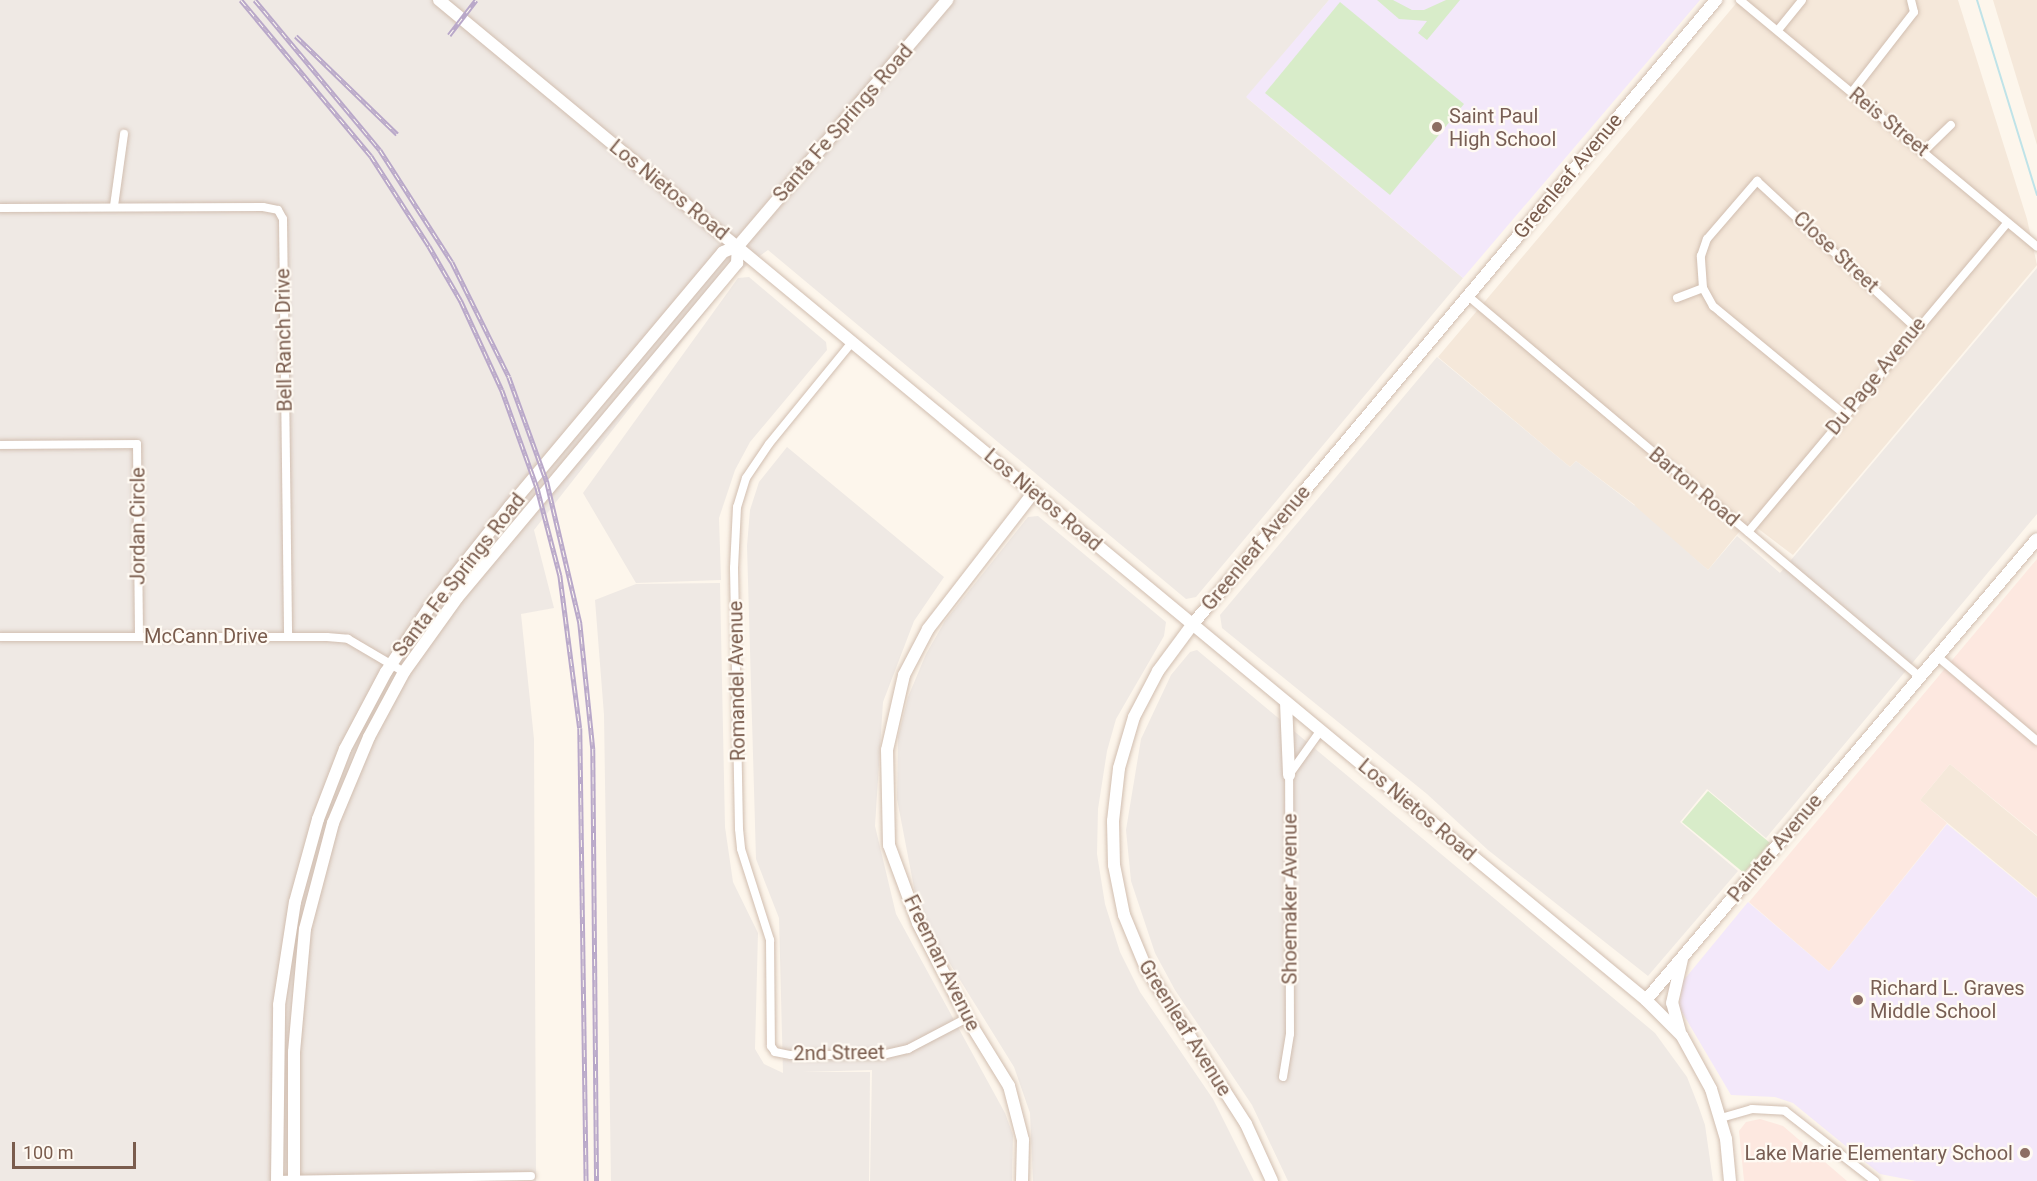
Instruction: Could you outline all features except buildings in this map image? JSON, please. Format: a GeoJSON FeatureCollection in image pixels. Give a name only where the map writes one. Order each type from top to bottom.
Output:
{"type":"FeatureCollection","features":[{"type":"Feature","properties":{"kind":"main road","name":"Los Nietos Road"},"geometry":{"type":"LineString","coordinates":[[439,0],[1646,1000]]}},
{"type":"Feature","properties":{"kind":"main road","name":"Santa Fe Springs Road"},"geometry":{"type":"LineString","coordinates":[[277,1181],[279,1005],[295,902],[315,828],[345,749],[390,665],[460,566],[723,252],[738,246],[947,0]]}},
{"type":"Feature","properties":{"kind":"main road","name":"Greenleaf Avenue"},"geometry":{"type":"LineString","coordinates":[[1272,1181],[1246,1124],[1146,968],[1124,915],[1114,865],[1116,784],[1129,733],[1150,683],[1192,625],[1716,0]]}},
{"type":"Feature","properties":{"kind":"main road","name":"Santa Fe Springs Road"},"geometry":{"type":"LineString","coordinates":[[294,1180],[294,1044],[305,929],[337,813],[369,737],[404,672],[457,598],[665,346],[737,263],[738,246]]}},
{"type":"Feature","properties":{"kind":"main road"},"geometry":{"type":"LineString","coordinates":[[654,336],[665,346]]}},
{"type":"Feature","properties":{"kind":"main road","name":"Freeman Avenue"},"geometry":{"type":"LineString","coordinates":[[1022,1181],[1018,1110],[1009,1086],[967,1018],[918,923],[890,845],[888,750],[904,675],[928,629],[1034,492]]}},
{"type":"Feature","properties":{"kind":"main road","name":"Painter Avenue"},"geometry":{"type":"LineString","coordinates":[[1646,1000],[1920,677],[2035,546]]}},
{"type":"Feature","properties":{"kind":"main road"},"geometry":{"type":"LineString","coordinates":[[1286,702],[1289,775]]}},
{"type":"Feature","properties":{"kind":"main road"},"geometry":{"type":"LineString","coordinates":[[1682,957],[1672,1003],[1682,1036],[1704,1074],[1721,1118],[1730,1181]]}},
{"type":"Feature","properties":{"kind":"main road"},"geometry":{"type":"LineString","coordinates":[[1646,1000],[1682,1036]]}},
{"type":"Feature","properties":{"kind":"street","name":"Reis Street"},"geometry":{"type":"LineString","coordinates":[[1740,0],[1925,150],[2037,247]]}},
{"type":"Feature","properties":{"kind":"street"},"geometry":{"type":"LineString","coordinates":[[1778,30],[1802,0]]}},
{"type":"Feature","properties":{"kind":"street"},"geometry":{"type":"LineString","coordinates":[[1852,92],[1914,12],[1911,0]]}},
{"type":"Feature","properties":{"kind":"street"},"geometry":{"type":"LineString","coordinates":[[1925,150],[1952,125]]}},
{"type":"Feature","properties":{"kind":"street"},"geometry":{"type":"LineString","coordinates":[[114,206],[123,134]]}},
{"type":"Feature","properties":{"kind":"street","name":"Close Street"},"geometry":{"type":"LineString","coordinates":[[1703,288],[1701,256],[1707,239],[1753,181],[1761,182],[1916,328]]}},
{"type":"Feature","properties":{"kind":"street","name":"Bell Ranch Drive"},"geometry":{"type":"LineString","coordinates":[[0,208],[263,207],[278,210],[283,219],[288,635]]}},
{"type":"Feature","properties":{"kind":"street","name":"Du Page Avenue"},"geometry":{"type":"LineString","coordinates":[[1748,532],[1916,328],[2007,223]]}},
{"type":"Feature","properties":{"kind":"street"},"geometry":{"type":"LineString","coordinates":[[1677,298],[1703,288],[1713,306],[1845,415]]}},
{"type":"Feature","properties":{"kind":"street","name":"Barton Road"},"geometry":{"type":"LineString","coordinates":[[1468,296],[1920,677]]}},
{"type":"Feature","properties":{"kind":"street","name":"Romandel Avenue"},"geometry":{"type":"LineString","coordinates":[[775,1052],[770,1035],[770,940],[741,849],[739,829],[734,568],[737,507],[746,478],[769,444],[853,341]]}},
{"type":"Feature","properties":{"kind":"street","name":"Jordan Circle"},"geometry":{"type":"LineString","coordinates":[[0,445],[137,444],[139,636]]}},
{"type":"Feature","properties":{"kind":"street","name":"McCann Drive"},"geometry":{"type":"LineString","coordinates":[[0,637],[288,635],[348,639],[404,672]]}},
{"type":"Feature","properties":{"kind":"street"},"geometry":{"type":"LineString","coordinates":[[1938,657],[2037,741]]}},
{"type":"Feature","properties":{"kind":"street"},"geometry":{"type":"LineString","coordinates":[[1289,775],[1321,730]]}},
{"type":"Feature","properties":{"kind":"street","name":"Shoemaker Avenue"},"geometry":{"type":"LineString","coordinates":[[1283,1077],[1290,1034],[1289,775]]}},
{"type":"Feature","properties":{"kind":"street","name":"2nd Street"},"geometry":{"type":"LineString","coordinates":[[775,1052],[882,1055],[908,1049],[967,1018]]}},
{"type":"Feature","properties":{"kind":"street"},"geometry":{"type":"LineString","coordinates":[[1721,1118],[1752,1109],[1785,1111],[1875,1181]]}},
{"type":"Feature","properties":{"kind":"street"},"geometry":{"type":"LineString","coordinates":[[277,1181],[531,1176]]}},
{"type":"Feature","properties":{"kind":"shaded area"},"geometry":{"type":"Polygon","coordinates":[[[0,0],[1329,0],[1247,98],[1463,278],[1196,597],[1186,599],[768,250],[735,274],[534,530],[554,608],[521,614],[534,739],[536,1181],[0,1181],[0,0]]]}},
{"type":"Feature","properties":{"kind":"shaded area","name":"Saint Paul High School"},"geometry":{"type":"Polygon","coordinates":[[[1329,0],[1700,0],[1463,278],[1246,97],[1329,0]]]}},
{"type":"Feature","properties":{"kind":"shaded area"},"geometry":{"type":"Polygon","coordinates":[[[1739,0],[1958,0],[2027,219],[2037,265],[1793,555],[1748,521],[1708,570],[1633,507],[1635,505],[1576,461],[1570,467],[1438,357],[1739,0]]]}},
{"type":"Feature","properties":{"kind":"shaded area"},"geometry":{"type":"Polygon","coordinates":[[[1993,0],[2037,0],[2037,145],[1993,0]]]}},
{"type":"Feature","properties":{"kind":"shaded area"},"geometry":{"type":"Polygon","coordinates":[[[2037,268],[2037,514],[1766,838],[1707,789],[1680,822],[1738,871],[1648,976],[1488,850],[1427,794],[1222,628],[1220,615],[1437,357],[1570,467],[1576,461],[1634,505],[1708,570],[1737,536],[1780,573],[2037,268]]]}},
{"type":"Feature","properties":{"kind":"shaded area"},"geometry":{"type":"Polygon","coordinates":[[[749,277],[826,342],[827,350],[750,442],[735,470],[719,518],[721,580],[636,583],[583,493],[738,278],[749,277]]]}},
{"type":"Feature","properties":{"kind":"shaded area"},"geometry":{"type":"Polygon","coordinates":[[[787,447],[944,577],[914,621],[883,702],[875,826],[896,914],[1005,1113],[1013,1135],[1012,1181],[870,1181],[872,1070],[802,1072],[870,1072],[869,1181],[611,1181],[604,715],[595,600],[636,584],[720,583],[725,827],[733,882],[758,933],[755,1049],[764,1064],[783,1073],[779,918],[756,859],[747,546],[750,510],[759,482],[787,447]]]}},
{"type":"Feature","properties":{"kind":"shaded area"},"geometry":{"type":"Polygon","coordinates":[[[1038,516],[1166,622],[1164,636],[1116,719],[1107,751],[1098,809],[1097,854],[1105,904],[1120,952],[1140,992],[1213,1099],[1254,1181],[1033,1181],[1030,1113],[1014,1067],[934,938],[916,898],[897,799],[898,737],[908,697],[926,654],[945,621],[1028,517],[1038,516]]]}},
{"type":"Feature","properties":{"kind":"shaded area"},"geometry":{"type":"Polygon","coordinates":[[[2037,559],[2037,835],[1950,764],[1920,800],[1947,823],[1829,971],[1749,902],[2037,559]]]}},
{"type":"Feature","properties":{"kind":"shaded area"},"geometry":{"type":"Polygon","coordinates":[[[1197,650],[1655,1033],[1687,1077],[1698,1105],[1705,1125],[1713,1181],[1288,1181],[1252,1105],[1175,990],[1155,953],[1131,881],[1126,830],[1141,739],[1171,675],[1190,652],[1197,650]]]}},
{"type":"Feature","properties":{"kind":"shaded area"},"geometry":{"type":"Polygon","coordinates":[[[1950,764],[2037,836],[2037,897],[1920,800],[1950,764]]]}},
{"type":"Feature","properties":{"kind":"shaded area","name":"Richard L. Graves Middle School"},"geometry":{"type":"Polygon","coordinates":[[[1947,824],[2037,898],[2037,1181],[1916,1181],[1880,1174],[1793,1103],[1775,1097],[1731,1095],[1679,1007],[1683,981],[1748,902],[1829,971],[1947,824]]]}},
{"type":"Feature","properties":{"kind":"shaded area"},"geometry":{"type":"Polygon","coordinates":[[[1760,1119],[1783,1126],[1847,1181],[1744,1181],[1739,1131],[1746,1122],[1760,1119]]]}},
{"type":"Feature","properties":{"kind":"green space"},"geometry":{"type":"Polygon","coordinates":[[[1377,0],[1393,0],[1412,10],[1424,10],[1446,0],[1460,0],[1427,40],[1418,33],[1427,21],[1399,19],[1377,0]]]}},
{"type":"Feature","properties":{"kind":"green space"},"geometry":{"type":"Polygon","coordinates":[[[1340,2],[1464,104],[1390,195],[1265,93],[1340,2]]]}},
{"type":"Feature","properties":{"kind":"green space"},"geometry":{"type":"Polygon","coordinates":[[[1708,791],[1770,843],[1744,873],[1682,822],[1708,791]]]}},
{"type":"Feature","properties":{"kind":"waterway"},"geometry":{"type":"LineString","coordinates":[[1977,0],[2037,195]]}},
{"type":"Feature","properties":{"kind":"railway"},"geometry":{"type":"LineString","coordinates":[[241,0],[371,156],[429,246],[461,301],[502,390],[537,487],[560,575],[580,728],[586,1181]]}},
{"type":"Feature","properties":{"kind":"railway"},"geometry":{"type":"LineString","coordinates":[[255,0],[380,150],[452,262],[509,377],[547,482],[580,623],[593,749],[597,1181]]}},
{"type":"Feature","properties":{"kind":"railway"},"geometry":{"type":"LineString","coordinates":[[449,35],[476,0]]}},
{"type":"Feature","properties":{"kind":"railway"},"geometry":{"type":"LineString","coordinates":[[296,36],[397,134]]}},
{"type":"Feature","properties":{"kind":"place","name":"Saint Paul High School"},"geometry":{"type":"Point","coordinates":[1437,127]}},
{"type":"Feature","properties":{"kind":"place","name":"Richard L. Graves Middle School"},"geometry":{"type":"Point","coordinates":[1858,1000]}},
{"type":"Feature","properties":{"kind":"place","name":"Lake Marie Elementary School"},"geometry":{"type":"Point","coordinates":[2025,1153]}}]}
